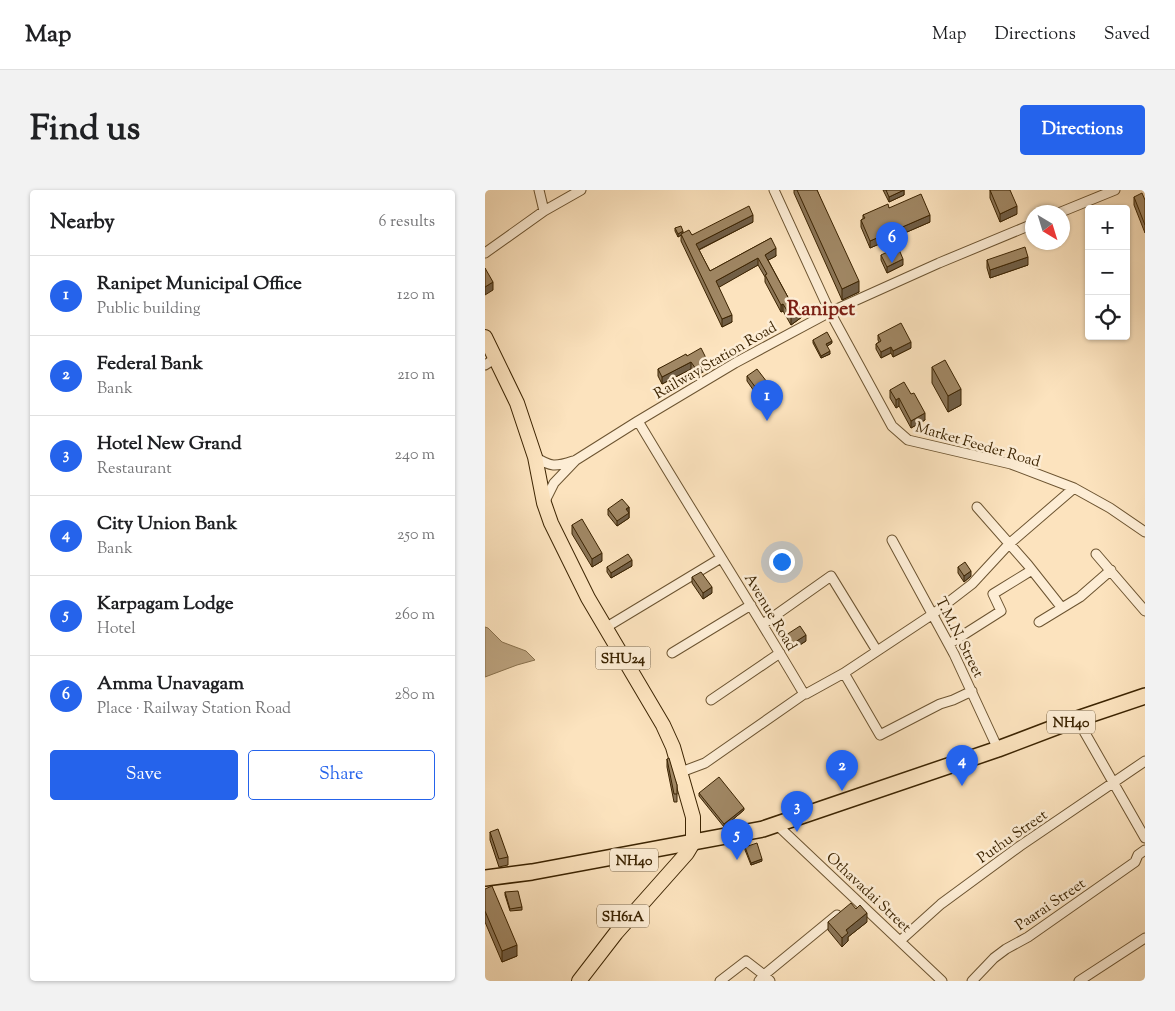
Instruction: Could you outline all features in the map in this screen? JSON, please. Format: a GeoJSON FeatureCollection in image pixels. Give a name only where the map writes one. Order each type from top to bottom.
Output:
{"type":"FeatureCollection","features":[{"type":"Feature","properties":{"kind":"highway","name":"NH40"},"geometry":{"type":"LineString","coordinates":[[485,884],[684,849],[763,829],[779,827],[1061,730],[1145,696]]}},
{"type":"Feature","properties":{"kind":"highway","name":"NH40"},"geometry":{"type":"LineString","coordinates":[[1061,730],[1081,726],[1145,703]]}},
{"type":"Feature","properties":{"kind":"highway","name":"NH40"},"geometry":{"type":"LineString","coordinates":[[485,878],[684,849]]}},
{"type":"Feature","properties":{"kind":"main road","name":"SHU24"},"geometry":{"type":"LineString","coordinates":[[485,337],[491,361],[517,403],[535,457],[544,503],[551,523],[588,598],[663,725],[681,772],[693,817],[684,849]]}},
{"type":"Feature","properties":{"kind":"main road","name":"SH61A"},"geometry":{"type":"LineString","coordinates":[[571,981],[595,948],[684,849]]}},
{"type":"Feature","properties":{"kind":"main road"},"geometry":{"type":"LineString","coordinates":[[579,981],[684,849]]}},
{"type":"Feature","properties":{"kind":"street"},"geometry":{"type":"LineString","coordinates":[[539,190],[544,212]]}},
{"type":"Feature","properties":{"kind":"street"},"geometry":{"type":"LineString","coordinates":[[485,253],[544,212],[581,190]]}},
{"type":"Feature","properties":{"kind":"street","name":"Market Feeder Road"},"geometry":{"type":"LineString","coordinates":[[774,190],[830,312],[892,426],[909,440],[1011,464],[1074,488],[1110,508],[1145,532]]}},
{"type":"Feature","properties":{"kind":"street"},"geometry":{"type":"LineString","coordinates":[[1070,208],[1115,190]]}},
{"type":"Feature","properties":{"kind":"street","name":"Railway Station Road"},"geometry":{"type":"LineString","coordinates":[[544,503],[554,483],[576,460],[735,363],[830,312],[939,263],[1025,227]]}},
{"type":"Feature","properties":{"kind":"street","name":"Avenue Road"},"geometry":{"type":"LineString","coordinates":[[638,421],[804,694]]}},
{"type":"Feature","properties":{"kind":"street"},"geometry":{"type":"LineString","coordinates":[[535,457],[551,466],[560,466],[576,460]]}},
{"type":"Feature","properties":{"kind":"street"},"geometry":{"type":"LineString","coordinates":[[681,772],[705,763],[804,694],[845,673],[933,614],[972,584],[1009,544],[1074,488]]}},
{"type":"Feature","properties":{"kind":"street"},"geometry":{"type":"LineString","coordinates":[[977,507],[1032,570],[1062,608]]}},
{"type":"Feature","properties":{"kind":"street","name":"T.M.N. Street"},"geometry":{"type":"LineString","coordinates":[[892,540],[949,644],[972,691],[997,752]]}},
{"type":"Feature","properties":{"kind":"street"},"geometry":{"type":"LineString","coordinates":[[1096,554],[1145,612]]}},
{"type":"Feature","properties":{"kind":"street"},"geometry":{"type":"LineString","coordinates":[[605,628],[721,558]]}},
{"type":"Feature","properties":{"kind":"street"},"geometry":{"type":"LineString","coordinates":[[949,644],[1001,611],[993,594],[1032,570]]}},
{"type":"Feature","properties":{"kind":"street"},"geometry":{"type":"LineString","coordinates":[[1039,622],[1080,597],[1111,570]]}},
{"type":"Feature","properties":{"kind":"street"},"geometry":{"type":"LineString","coordinates":[[763,624],[831,576],[877,651]]}},
{"type":"Feature","properties":{"kind":"street"},"geometry":{"type":"LineString","coordinates":[[672,653],[751,605]]}},
{"type":"Feature","properties":{"kind":"street"},"geometry":{"type":"LineString","coordinates":[[711,700],[780,652]]}},
{"type":"Feature","properties":{"kind":"street"},"geometry":{"type":"LineString","coordinates":[[845,673],[880,735],[939,704],[972,691]]}},
{"type":"Feature","properties":{"kind":"street"},"geometry":{"type":"LineString","coordinates":[[1081,726],[1145,838]]}},
{"type":"Feature","properties":{"kind":"street","name":"Puthu Street"},"geometry":{"type":"LineString","coordinates":[[901,940],[941,904],[1020,846],[1145,761]]}},
{"type":"Feature","properties":{"kind":"street","name":"Othavadai Street"},"geometry":{"type":"LineString","coordinates":[[779,827],[901,940],[942,981]]}},
{"type":"Feature","properties":{"kind":"street","name":"Paarai Street"},"geometry":{"type":"LineString","coordinates":[[971,981],[993,958],[1028,937],[1135,862],[1138,855],[1145,850]]}},
{"type":"Feature","properties":{"kind":"street"},"geometry":{"type":"LineString","coordinates":[[849,905],[856,899]]}},
{"type":"Feature","properties":{"kind":"street"},"geometry":{"type":"LineString","coordinates":[[720,981],[746,961],[764,979],[841,912]]}},
{"type":"Feature","properties":{"kind":"street"},"geometry":{"type":"LineString","coordinates":[[1079,981],[1145,938]]}},
{"type":"Feature","properties":{"kind":"shaded area"},"geometry":{"type":"Polygon","coordinates":[[[485,627],[502,642],[526,651],[535,660],[485,677],[485,627]]]}},
{"type":"Feature","properties":{"kind":"building"},"geometry":{"type":"Polygon","coordinates":[[[797,190],[817,190],[859,281],[842,289],[797,190]]]}},
{"type":"Feature","properties":{"kind":"building"},"geometry":{"type":"Polygon","coordinates":[[[886,190],[904,190],[889,197],[886,190]]]}},
{"type":"Feature","properties":{"kind":"building"},"geometry":{"type":"Polygon","coordinates":[[[990,190],[1010,190],[1017,206],[1000,214],[990,190]]]}},
{"type":"Feature","properties":{"kind":"building"},"geometry":{"type":"Polygon","coordinates":[[[1142,193],[1145,200],[1145,225],[1134,197],[1142,193]]]}},
{"type":"Feature","properties":{"kind":"building"},"geometry":{"type":"Polygon","coordinates":[[[921,194],[930,215],[870,241],[861,220],[865,218],[863,215],[888,204],[889,208],[921,194]]]}},
{"type":"Feature","properties":{"kind":"building"},"geometry":{"type":"Polygon","coordinates":[[[749,206],[753,215],[696,244],[710,271],[771,238],[776,248],[765,255],[790,301],[794,298],[802,310],[791,317],[783,304],[781,305],[758,258],[716,281],[732,315],[722,319],[681,234],[689,230],[692,235],[749,206]]]}},
{"type":"Feature","properties":{"kind":"building"},"geometry":{"type":"Polygon","coordinates":[[[681,226],[683,231],[678,234],[675,228],[681,226]]]}},
{"type":"Feature","properties":{"kind":"building"},"geometry":{"type":"Polygon","coordinates":[[[898,247],[903,259],[887,267],[881,255],[898,247]]]}},
{"type":"Feature","properties":{"kind":"building"},"geometry":{"type":"Polygon","coordinates":[[[1025,247],[1028,257],[990,270],[987,260],[1025,247]]]}},
{"type":"Feature","properties":{"kind":"building"},"geometry":{"type":"Polygon","coordinates":[[[485,268],[493,282],[485,287],[485,268]]]}},
{"type":"Feature","properties":{"kind":"building"},"geometry":{"type":"Polygon","coordinates":[[[901,323],[911,342],[893,351],[891,347],[881,352],[876,344],[881,341],[878,335],[901,323]]]}},
{"type":"Feature","properties":{"kind":"building"},"geometry":{"type":"Polygon","coordinates":[[[827,332],[832,341],[826,344],[830,351],[821,356],[813,340],[827,332]]]}},
{"type":"Feature","properties":{"kind":"building"},"geometry":{"type":"Polygon","coordinates":[[[701,348],[708,362],[696,369],[691,362],[662,377],[658,369],[701,348]]]}},
{"type":"Feature","properties":{"kind":"building"},"geometry":{"type":"Polygon","coordinates":[[[945,360],[961,389],[948,396],[932,367],[945,360]]]}},
{"type":"Feature","properties":{"kind":"building"},"geometry":{"type":"Polygon","coordinates":[[[757,369],[767,382],[756,388],[747,376],[757,369]]]}},
{"type":"Feature","properties":{"kind":"building"},"geometry":{"type":"Polygon","coordinates":[[[904,382],[911,394],[914,393],[925,413],[911,421],[899,398],[896,400],[890,390],[904,382]]]}},
{"type":"Feature","properties":{"kind":"building"},"geometry":{"type":"Polygon","coordinates":[[[622,499],[629,507],[626,509],[629,513],[617,521],[608,509],[622,499]]]}},
{"type":"Feature","properties":{"kind":"building"},"geometry":{"type":"Polygon","coordinates":[[[582,519],[602,553],[592,559],[572,525],[582,519]]]}},
{"type":"Feature","properties":{"kind":"building"},"geometry":{"type":"Polygon","coordinates":[[[628,554],[632,560],[611,573],[607,567],[628,554]]]}},
{"type":"Feature","properties":{"kind":"building"},"geometry":{"type":"Polygon","coordinates":[[[965,562],[971,571],[964,576],[958,567],[965,562]]]}},
{"type":"Feature","properties":{"kind":"building"},"geometry":{"type":"Polygon","coordinates":[[[701,572],[712,587],[703,593],[692,577],[701,572]]]}},
{"type":"Feature","properties":{"kind":"building"},"geometry":{"type":"Polygon","coordinates":[[[800,626],[806,635],[792,644],[786,635],[800,626]]]}},
{"type":"Feature","properties":{"kind":"building"},"geometry":{"type":"Polygon","coordinates":[[[669,758],[677,785],[677,794],[674,794],[667,759],[669,758]]]}},
{"type":"Feature","properties":{"kind":"building"},"geometry":{"type":"Polygon","coordinates":[[[719,777],[744,808],[724,824],[699,793],[719,777]]]}},
{"type":"Feature","properties":{"kind":"building"},"geometry":{"type":"Polygon","coordinates":[[[498,829],[508,857],[499,859],[490,832],[498,829]]]}},
{"type":"Feature","properties":{"kind":"building"},"geometry":{"type":"Polygon","coordinates":[[[757,843],[762,859],[751,863],[745,847],[757,843]]]}},
{"type":"Feature","properties":{"kind":"building"},"geometry":{"type":"Polygon","coordinates":[[[492,886],[517,945],[502,951],[485,911],[485,889],[492,886]]]}},
{"type":"Feature","properties":{"kind":"building"},"geometry":{"type":"Polygon","coordinates":[[[518,891],[522,907],[510,909],[505,892],[518,891]]]}},
{"type":"Feature","properties":{"kind":"building"},"geometry":{"type":"Polygon","coordinates":[[[851,903],[856,909],[860,905],[867,913],[846,930],[848,933],[842,938],[828,922],[851,903]]]}},
{"type":"Feature","properties":{"kind":"place","name":"Amma Unavagam"},"geometry":{"type":"Point","coordinates":[892,263]}},
{"type":"Feature","properties":{"kind":"place","name":"Ranipet Municipal Office"},"geometry":{"type":"Point","coordinates":[767,421]}},
{"type":"Feature","properties":{"kind":"place","name":"City Union Bank"},"geometry":{"type":"Point","coordinates":[962,786]}},
{"type":"Feature","properties":{"kind":"place","name":"Federal Bank"},"geometry":{"type":"Point","coordinates":[842,791]}},
{"type":"Feature","properties":{"kind":"place","name":"Hotel New Grand"},"geometry":{"type":"Point","coordinates":[797,832]}},
{"type":"Feature","properties":{"kind":"place","name":"Karpagam Lodge"},"geometry":{"type":"Point","coordinates":[737,860]}},
{"type":"Feature","properties":{"kind":"district","name":"Ranipet"},"geometry":{"type":"Point","coordinates":[821,308]}}]}
